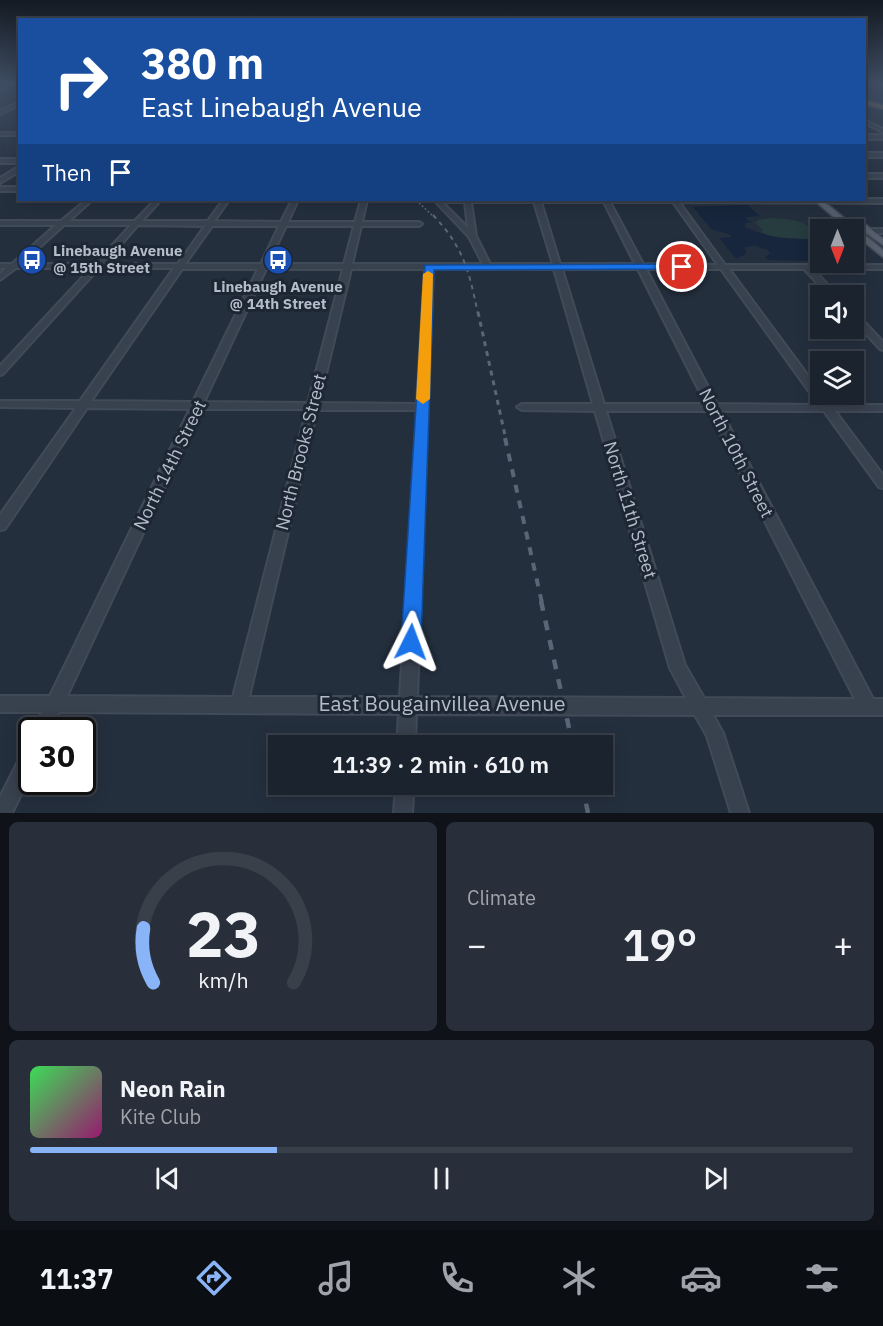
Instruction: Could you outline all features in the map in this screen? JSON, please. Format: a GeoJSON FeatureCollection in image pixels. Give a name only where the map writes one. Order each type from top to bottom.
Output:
{"type":"FeatureCollection","features":[{"type":"Feature","properties":{"kind":"main road"},"geometry":{"type":"LineString","coordinates":[[819,201],[841,219]]}},
{"type":"Feature","properties":{"kind":"main road"},"geometry":{"type":"LineString","coordinates":[[831,201],[883,243]]}},
{"type":"Feature","properties":{"kind":"main road"},"geometry":{"type":"LineString","coordinates":[[864,238],[883,254]]}},
{"type":"Feature","properties":{"kind":"street"},"geometry":{"type":"LineString","coordinates":[[866,121],[883,121]]}},
{"type":"Feature","properties":{"kind":"street"},"geometry":{"type":"LineString","coordinates":[[866,122],[883,131]]}},
{"type":"Feature","properties":{"kind":"street"},"geometry":{"type":"LineString","coordinates":[[0,134],[18,133]]}},
{"type":"Feature","properties":{"kind":"street"},"geometry":{"type":"LineString","coordinates":[[866,137],[883,137]]}},
{"type":"Feature","properties":{"kind":"street"},"geometry":{"type":"LineString","coordinates":[[866,155],[883,155]]}},
{"type":"Feature","properties":{"kind":"street"},"geometry":{"type":"LineString","coordinates":[[0,161],[18,161]]}},
{"type":"Feature","properties":{"kind":"street"},"geometry":{"type":"LineString","coordinates":[[0,181],[18,169]]}},
{"type":"Feature","properties":{"kind":"street"},"geometry":{"type":"LineString","coordinates":[[866,176],[883,176]]}},
{"type":"Feature","properties":{"kind":"street"},"geometry":{"type":"LineString","coordinates":[[0,189],[18,189]]}},
{"type":"Feature","properties":{"kind":"street"},"geometry":{"type":"LineString","coordinates":[[0,278],[88,201]]}},
{"type":"Feature","properties":{"kind":"street"},"geometry":{"type":"LineString","coordinates":[[0,372],[157,201]]}},
{"type":"Feature","properties":{"kind":"street"},"geometry":{"type":"LineString","coordinates":[[0,525],[225,201]]}},
{"type":"Feature","properties":{"kind":"street","name":"North 14th Street"},"geometry":{"type":"LineString","coordinates":[[48,717],[294,201]]}},
{"type":"Feature","properties":{"kind":"street","name":"North Brooks Street"},"geometry":{"type":"LineString","coordinates":[[239,704],[364,201]]}},
{"type":"Feature","properties":{"kind":"street"},"geometry":{"type":"LineString","coordinates":[[438,201],[472,236],[488,267]]}},
{"type":"Feature","properties":{"kind":"street"},"geometry":{"type":"LineString","coordinates":[[468,201],[472,236]]}},
{"type":"Feature","properties":{"kind":"street","name":"North 11th Street"},"geometry":{"type":"LineString","coordinates":[[537,201],[678,668],[714,733],[740,813]]}},
{"type":"Feature","properties":{"kind":"street","name":"North 10th Street"},"geometry":{"type":"LineString","coordinates":[[607,201],[713,408],[876,707]]}},
{"type":"Feature","properties":{"kind":"street"},"geometry":{"type":"LineString","coordinates":[[675,201],[883,484]]}},
{"type":"Feature","properties":{"kind":"street"},"geometry":{"type":"LineString","coordinates":[[866,201],[883,201]]}},
{"type":"Feature","properties":{"kind":"street"},"geometry":{"type":"LineString","coordinates":[[0,223],[419,224]]}},
{"type":"Feature","properties":{"kind":"street"},"geometry":{"type":"LineString","coordinates":[[864,231],[883,231]]}},
{"type":"Feature","properties":{"kind":"street"},"geometry":{"type":"LineString","coordinates":[[0,266],[883,267]]}},
{"type":"Feature","properties":{"kind":"street"},"geometry":{"type":"LineString","coordinates":[[407,735],[429,267]]}},
{"type":"Feature","properties":{"kind":"street"},"geometry":{"type":"LineString","coordinates":[[807,268],[823,285]]}},
{"type":"Feature","properties":{"kind":"street"},"geometry":{"type":"LineString","coordinates":[[864,327],[883,347]]}},
{"type":"Feature","properties":{"kind":"street"},"geometry":{"type":"LineString","coordinates":[[0,404],[423,406]]}},
{"type":"Feature","properties":{"kind":"street"},"geometry":{"type":"LineString","coordinates":[[522,407],[883,408]]}},
{"type":"Feature","properties":{"kind":"street","name":"East Bougainvillea Avenue"},"geometry":{"type":"LineString","coordinates":[[0,704],[876,707]]}},
{"type":"Feature","properties":{"kind":"street"},"geometry":{"type":"LineString","coordinates":[[2,813],[18,780]]}},
{"type":"Feature","properties":{"kind":"street"},"geometry":{"type":"LineString","coordinates":[[403,813],[404,795]]}},
{"type":"Feature","properties":{"kind":"green space"},"geometry":{"type":"Polygon","coordinates":[[[771,218],[794,220],[810,227],[810,239],[773,238],[760,231],[763,230],[755,223],[758,220],[771,218]]]}},
{"type":"Feature","properties":{"kind":"water"},"geometry":{"type":"Polygon","coordinates":[[[747,205],[760,216],[747,217],[747,220],[752,222],[745,223],[745,227],[781,238],[810,239],[810,260],[768,260],[765,257],[770,254],[768,250],[756,246],[745,247],[746,254],[736,259],[719,238],[731,235],[711,229],[693,207],[747,205]]]}},
{"type":"Feature","properties":{"kind":"railway"},"geometry":{"type":"LineString","coordinates":[[417,201],[434,217]]}},
{"type":"Feature","properties":{"kind":"railway"},"geometry":{"type":"LineString","coordinates":[[433,215],[452,238],[464,261],[478,314]]}},
{"type":"Feature","properties":{"kind":"railway"},"geometry":{"type":"LineString","coordinates":[[478,312],[506,440]]}},
{"type":"Feature","properties":{"kind":"railway"},"geometry":{"type":"LineString","coordinates":[[505,438],[542,603]]}},
{"type":"Feature","properties":{"kind":"railway"},"geometry":{"type":"LineString","coordinates":[[541,601],[571,735]]}},
{"type":"Feature","properties":{"kind":"railway"},"geometry":{"type":"LineString","coordinates":[[584,795],[588,813]]}},
{"type":"Feature","properties":{"kind":"slow traffic"},"geometry":{"type":"LineString","coordinates":[[423,399],[428,274]]}},
{"type":"Feature","properties":{"kind":"place","name":"Linebaugh Avenue @ 15th Street"},"geometry":{"type":"Point","coordinates":[32,260]}},
{"type":"Feature","properties":{"kind":"place","name":"Linebaugh Avenue @ 14th Street"},"geometry":{"type":"Point","coordinates":[278,260]}},
{"type":"Feature","properties":{"kind":"route"},"geometry":{"type":"LineString","coordinates":[[411,642],[429,267],[682,267]]}}]}
